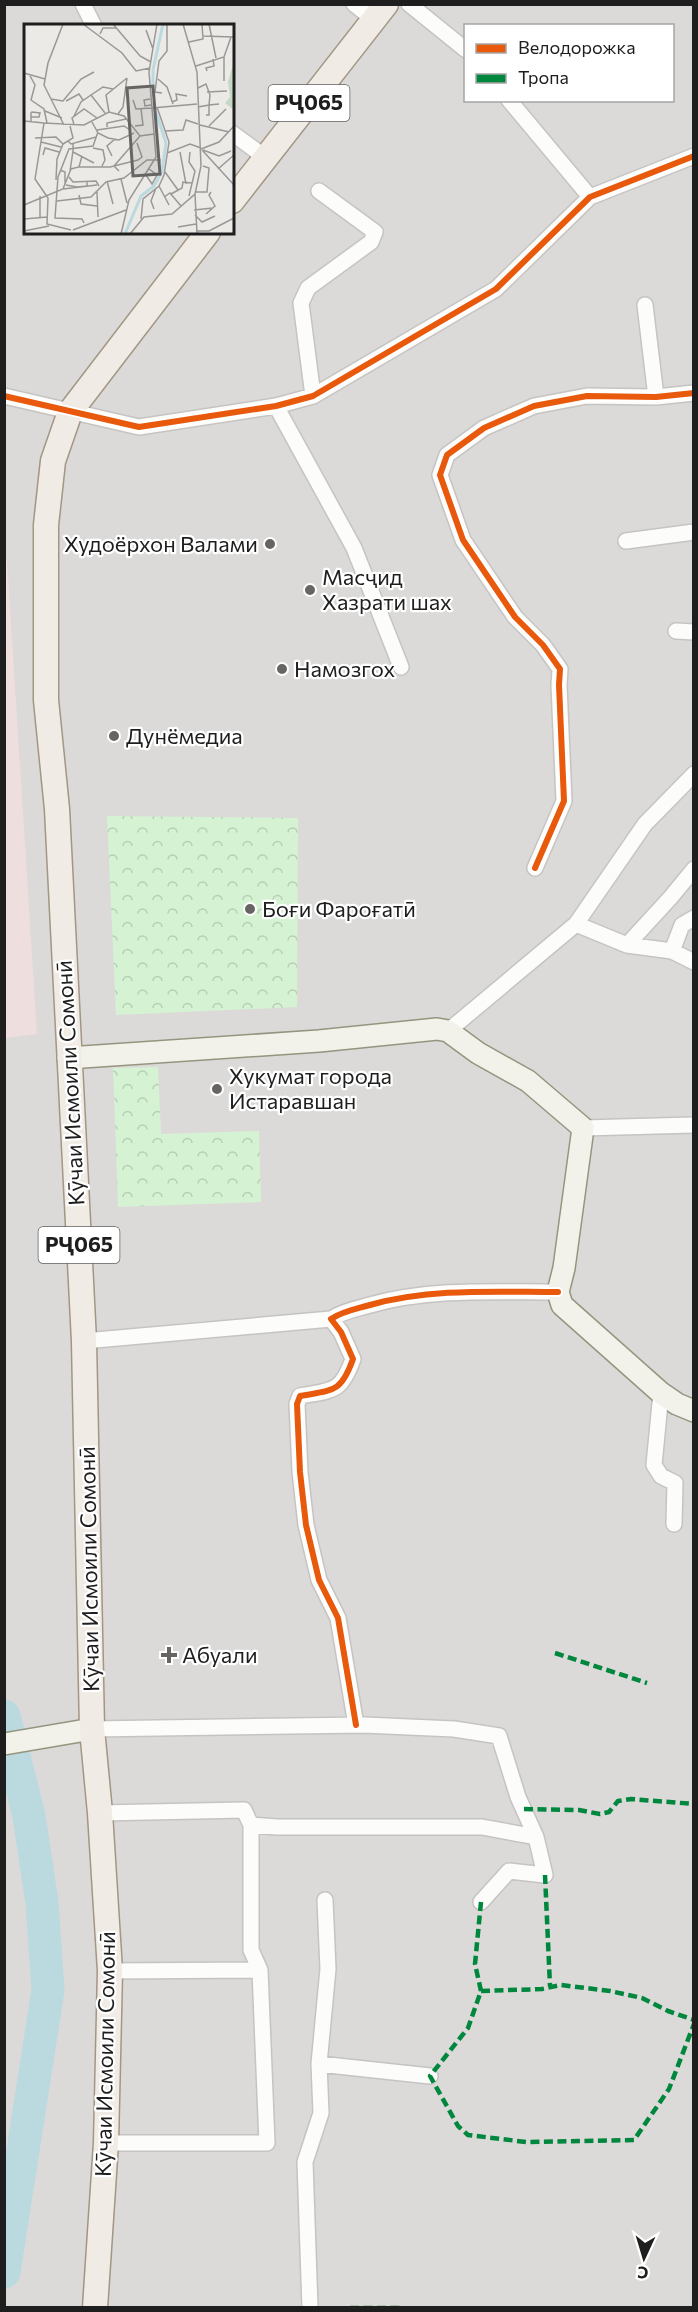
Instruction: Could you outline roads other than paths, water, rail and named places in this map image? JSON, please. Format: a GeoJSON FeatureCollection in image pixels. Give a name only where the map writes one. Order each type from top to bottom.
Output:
{"type":"FeatureCollection","features":[{"type":"Feature","properties":{"kind":"main road","name":"РҶ065"},"geometry":{"type":"LineString","coordinates":[[234,198],[380,12]]}},
{"type":"Feature","properties":{"kind":"main road","name":"Кӯчаи Исмоили Сомонӣ"},"geometry":{"type":"LineString","coordinates":[[95,2307],[106,2143],[110,1971],[100,1813],[85,1730],[84,1341],[57,809],[46,700],[46,525],[53,461],[70,412],[206,234]]}},
{"type":"Feature","properties":{"kind":"main road"},"geometry":{"type":"LineString","coordinates":[[68,1058],[319,1041],[437,1029],[448,1030],[478,1053],[528,1082],[583,1128],[564,1268],[558,1292],[562,1305],[661,1393],[676,1404],[693,1411]]}},
{"type":"Feature","properties":{"kind":"main road"},"geometry":{"type":"LineString","coordinates":[[4,1744],[85,1730]]}},
{"type":"Feature","properties":{"kind":"street"},"geometry":{"type":"LineString","coordinates":[[82,4],[93,24]]}},
{"type":"Feature","properties":{"kind":"street"},"geometry":{"type":"LineString","coordinates":[[354,4],[380,12]]}},
{"type":"Feature","properties":{"kind":"street"},"geometry":{"type":"LineString","coordinates":[[409,4],[464,49]]}},
{"type":"Feature","properties":{"kind":"street"},"geometry":{"type":"LineString","coordinates":[[511,102],[591,196]]}},
{"type":"Feature","properties":{"kind":"street"},"geometry":{"type":"LineString","coordinates":[[234,134],[266,158]]}},
{"type":"Feature","properties":{"kind":"street"},"geometry":{"type":"LineString","coordinates":[[4,396],[140,427],[276,406],[313,396],[496,290],[591,196],[693,156]]}},
{"type":"Feature","properties":{"kind":"street"},"geometry":{"type":"LineString","coordinates":[[313,396],[301,303],[308,288],[371,242],[375,232],[319,191]]}},
{"type":"Feature","properties":{"kind":"street"},"geometry":{"type":"LineString","coordinates":[[645,305],[656,397]]}},
{"type":"Feature","properties":{"kind":"street"},"geometry":{"type":"LineString","coordinates":[[535,868],[564,801],[559,685],[561,669],[543,645],[515,617],[463,540],[440,475],[447,455],[484,428],[534,406],[587,396],[656,397],[693,393]]}},
{"type":"Feature","properties":{"kind":"street"},"geometry":{"type":"LineString","coordinates":[[276,406],[354,548],[401,667]]}},
{"type":"Feature","properties":{"kind":"street"},"geometry":{"type":"LineString","coordinates":[[626,541],[693,532]]}},
{"type":"Feature","properties":{"kind":"street"},"geometry":{"type":"LineString","coordinates":[[676,631],[693,632]]}},
{"type":"Feature","properties":{"kind":"street"},"geometry":{"type":"LineString","coordinates":[[448,1030],[576,924],[645,824],[693,774]]}},
{"type":"Feature","properties":{"kind":"street"},"geometry":{"type":"LineString","coordinates":[[627,945],[693,869]]}},
{"type":"Feature","properties":{"kind":"street"},"geometry":{"type":"LineString","coordinates":[[672,951],[682,925],[693,918]]}},
{"type":"Feature","properties":{"kind":"street"},"geometry":{"type":"LineString","coordinates":[[576,924],[627,945],[672,951],[693,962]]}},
{"type":"Feature","properties":{"kind":"street"},"geometry":{"type":"LineString","coordinates":[[583,1128],[693,1125]]}},
{"type":"Feature","properties":{"kind":"street"},"geometry":{"type":"LineString","coordinates":[[84,1341],[332,1320],[341,1313],[395,1298],[449,1292],[558,1292]]}},
{"type":"Feature","properties":{"kind":"street"},"geometry":{"type":"LineString","coordinates":[[332,1320],[341,1332],[353,1359],[346,1379],[334,1390],[300,1396],[297,1404],[300,1472],[306,1525],[319,1580],[338,1618],[356,1725]]}},
{"type":"Feature","properties":{"kind":"street"},"geometry":{"type":"LineString","coordinates":[[661,1393],[654,1465],[661,1476],[675,1483],[674,1524]]}},
{"type":"Feature","properties":{"kind":"street"},"geometry":{"type":"LineString","coordinates":[[85,1730],[356,1725],[454,1729],[499,1736],[518,1797],[536,1837],[545,1875],[509,1871],[481,1902]]}},
{"type":"Feature","properties":{"kind":"street"},"geometry":{"type":"LineString","coordinates":[[100,1813],[244,1810],[251,1825],[251,1950],[260,1970],[267,2143],[106,2143]]}},
{"type":"Feature","properties":{"kind":"street"},"geometry":{"type":"LineString","coordinates":[[251,1825],[482,1827],[536,1837]]}},
{"type":"Feature","properties":{"kind":"street"},"geometry":{"type":"LineString","coordinates":[[310,2307],[305,2162],[321,2113],[319,2064],[328,1969],[325,1900]]}},
{"type":"Feature","properties":{"kind":"street"},"geometry":{"type":"LineString","coordinates":[[110,1971],[260,1970]]}},
{"type":"Feature","properties":{"kind":"street"},"geometry":{"type":"LineString","coordinates":[[319,2064],[430,2076]]}},
{"type":"Feature","properties":{"kind":"waterway"},"geometry":{"type":"LineString","coordinates":[[4,1716],[29,1816],[42,1903],[48,1990],[4,2272]]}},
{"type":"Feature","properties":{"kind":"place","name":"Худоёрхон Валами"},"geometry":{"type":"Point","coordinates":[270,544]}},
{"type":"Feature","properties":{"kind":"place","name":"Масҷид Хазрати шах"},"geometry":{"type":"Point","coordinates":[310,590]}},
{"type":"Feature","properties":{"kind":"place","name":"Намозгох"},"geometry":{"type":"Point","coordinates":[282,669]}},
{"type":"Feature","properties":{"kind":"place","name":"Дунёмедиа"},"geometry":{"type":"Point","coordinates":[114,736]}},
{"type":"Feature","properties":{"kind":"place","name":"Боғи Фароғатӣ"},"geometry":{"type":"Point","coordinates":[250,909]}},
{"type":"Feature","properties":{"kind":"place","name":"Хукумат города Истаравшан"},"geometry":{"type":"Point","coordinates":[217,1089]}},
{"type":"Feature","properties":{"kind":"place","name":"Абуали"},"geometry":{"type":"Point","coordinates":[169,1655]}}]}
